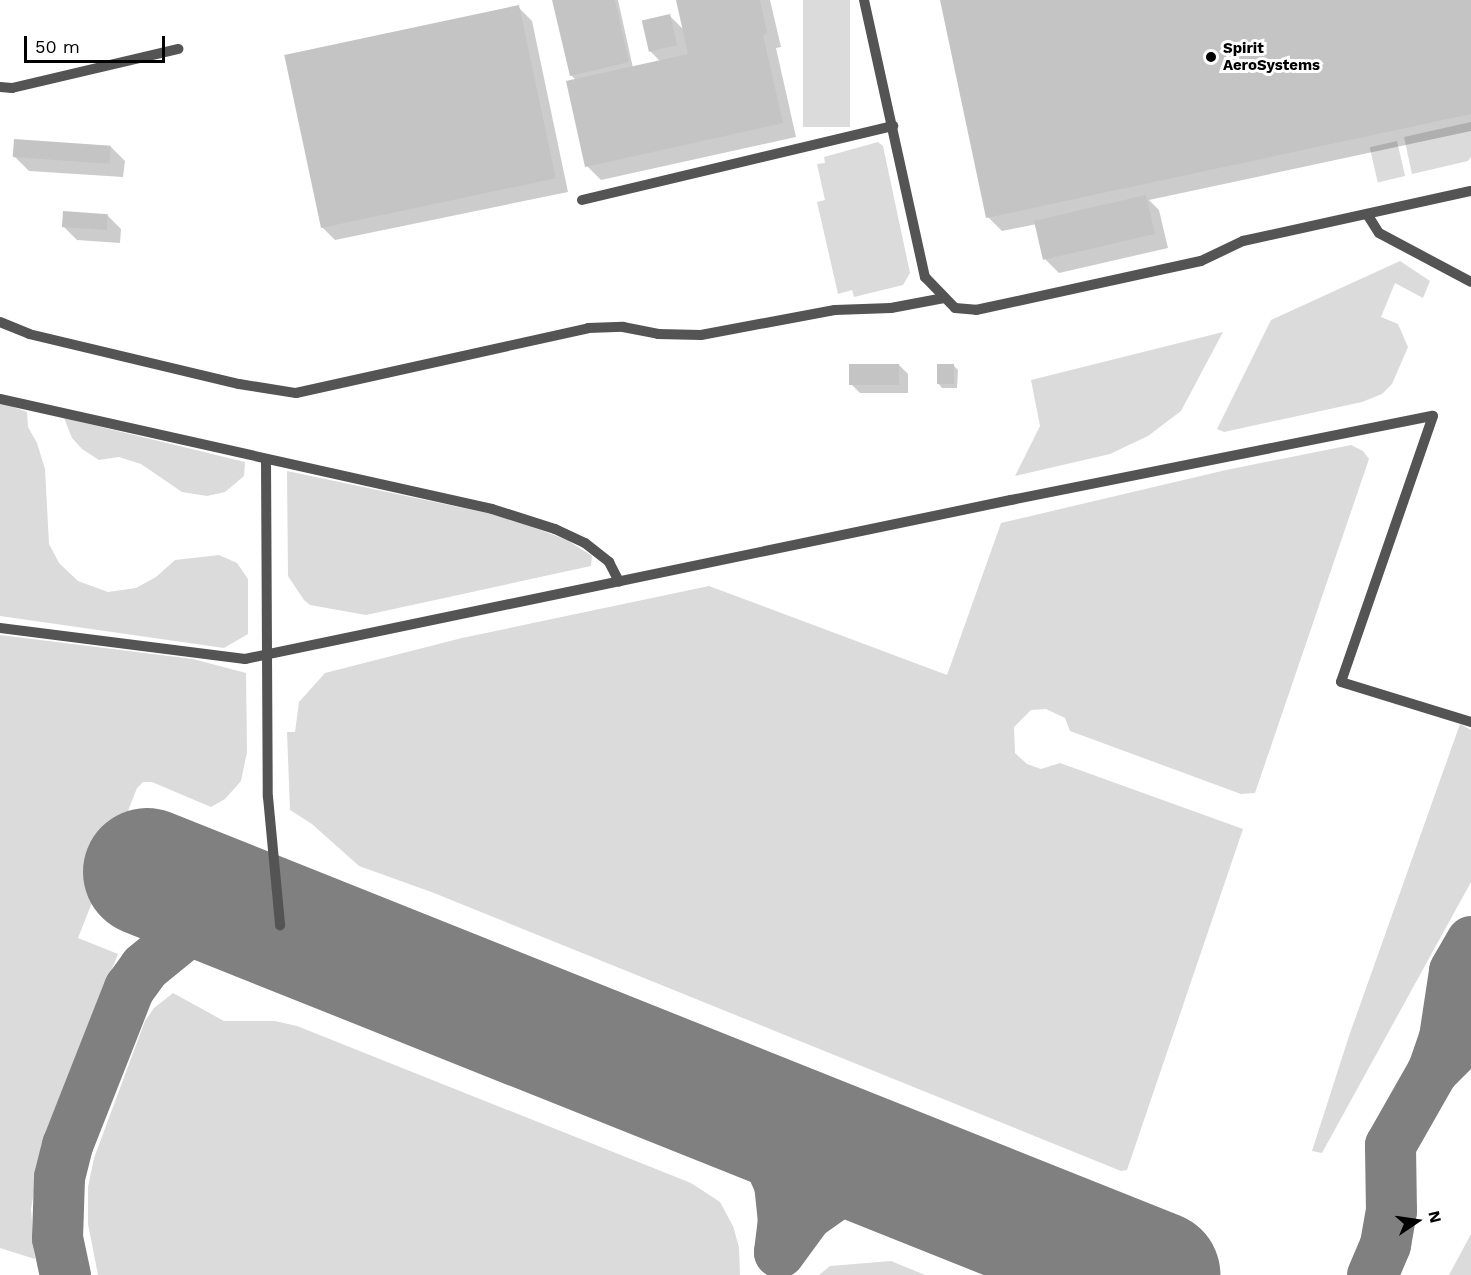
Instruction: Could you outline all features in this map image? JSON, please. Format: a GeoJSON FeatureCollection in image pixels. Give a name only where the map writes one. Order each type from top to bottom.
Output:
{"type":"FeatureCollection","features":[{"type":"Feature","properties":{"kind":"lane"},"geometry":{"type":"LineString","coordinates":[[864,0],[925,277],[955,308],[976,310],[1201,261],[1243,241],[1471,191]]}},
{"type":"Feature","properties":{"kind":"lane"},"geometry":{"type":"LineString","coordinates":[[0,87],[12,88],[178,49]]}},
{"type":"Feature","properties":{"kind":"lane"},"geometry":{"type":"LineString","coordinates":[[582,200],[893,126]]}},
{"type":"Feature","properties":{"kind":"lane"},"geometry":{"type":"LineString","coordinates":[[1367,214],[1379,233],[1471,282]]}},
{"type":"Feature","properties":{"kind":"lane"},"geometry":{"type":"LineString","coordinates":[[0,322],[40,337],[238,384],[296,393],[588,328],[623,327],[658,334],[701,335],[835,310],[891,308],[944,298]]}},
{"type":"Feature","properties":{"kind":"lane"},"geometry":{"type":"LineString","coordinates":[[0,399],[492,509],[555,529],[585,543],[609,562],[619,582]]}},
{"type":"Feature","properties":{"kind":"lane"},"geometry":{"type":"LineString","coordinates":[[0,628],[245,659],[1011,500],[1433,416],[1341,682],[1471,722]]}},
{"type":"Feature","properties":{"kind":"lane"},"geometry":{"type":"LineString","coordinates":[[266,460],[268,797],[279,925]]}},
{"type":"Feature","properties":{"kind":"shaded area"},"geometry":{"type":"Polygon","coordinates":[[[803,0],[850,0],[850,127],[803,127],[803,0]]]}},
{"type":"Feature","properties":{"kind":"shaded area"},"geometry":{"type":"Polygon","coordinates":[[[1471,122],[1471,157],[1468,161],[1412,174],[1404,137],[1471,122]]]}},
{"type":"Feature","properties":{"kind":"shaded area"},"geometry":{"type":"Polygon","coordinates":[[[1397,141],[1405,176],[1378,182],[1370,147],[1397,141]]]}},
{"type":"Feature","properties":{"kind":"shaded area"},"geometry":{"type":"Polygon","coordinates":[[[878,142],[883,146],[910,273],[903,285],[854,297],[852,290],[838,294],[817,202],[825,200],[817,164],[825,163],[824,157],[878,142]]]}},
{"type":"Feature","properties":{"kind":"shaded area"},"geometry":{"type":"Polygon","coordinates":[[[1400,261],[1430,281],[1423,298],[1395,283],[1381,317],[1398,324],[1408,347],[1392,384],[1382,394],[1362,402],[1224,432],[1217,429],[1271,320],[1400,261]]]}},
{"type":"Feature","properties":{"kind":"shaded area"},"geometry":{"type":"Polygon","coordinates":[[[1223,332],[1181,411],[1148,436],[1110,454],[1015,476],[1040,426],[1031,380],[1223,332]]]}},
{"type":"Feature","properties":{"kind":"shaded area"},"geometry":{"type":"Polygon","coordinates":[[[0,402],[27,412],[28,427],[37,443],[45,469],[49,544],[59,563],[78,581],[108,592],[136,588],[156,577],[175,560],[219,555],[237,563],[248,579],[248,634],[224,648],[0,616],[0,402]]]}},
{"type":"Feature","properties":{"kind":"shaded area"},"geometry":{"type":"Polygon","coordinates":[[[64,418],[245,462],[244,476],[225,492],[207,496],[182,492],[141,464],[119,457],[99,460],[82,449],[72,438],[64,418]]]}},
{"type":"Feature","properties":{"kind":"shaded area"},"geometry":{"type":"Polygon","coordinates":[[[1351,445],[1363,451],[1369,459],[1255,793],[1241,794],[1070,731],[1065,718],[1046,709],[1031,710],[1014,727],[1015,753],[1027,764],[1041,769],[1060,763],[1243,829],[1127,1170],[1121,1171],[434,893],[359,866],[312,824],[290,810],[287,732],[295,732],[299,702],[325,673],[462,638],[709,586],[947,675],[1001,523],[1226,470],[1351,445]]]}},
{"type":"Feature","properties":{"kind":"shaded area"},"geometry":{"type":"Polygon","coordinates":[[[287,471],[506,517],[567,540],[592,556],[591,566],[366,615],[310,605],[288,576],[287,471]]]}},
{"type":"Feature","properties":{"kind":"shaded area"},"geometry":{"type":"Polygon","coordinates":[[[0,635],[193,659],[246,673],[247,752],[241,781],[225,799],[211,807],[152,782],[143,782],[137,788],[78,938],[118,954],[43,1138],[31,1209],[35,1259],[0,1248],[0,635]]]}},
{"type":"Feature","properties":{"kind":"shaded area"},"geometry":{"type":"Polygon","coordinates":[[[1460,724],[1471,730],[1471,882],[1322,1153],[1312,1151],[1349,1036],[1460,724]]]}},
{"type":"Feature","properties":{"kind":"shaded area"},"geometry":{"type":"Polygon","coordinates":[[[173,993],[224,1021],[275,1021],[297,1026],[691,1183],[720,1202],[733,1226],[739,1247],[740,1275],[98,1275],[88,1224],[88,1187],[94,1158],[145,1021],[154,1008],[173,993]]]}},
{"type":"Feature","properties":{"kind":"shaded area"},"geometry":{"type":"Polygon","coordinates":[[[1471,1234],[1471,1275],[1449,1275],[1471,1234]]]}},
{"type":"Feature","properties":{"kind":"shaded area"},"geometry":{"type":"Polygon","coordinates":[[[891,1261],[925,1275],[819,1275],[830,1266],[891,1261]]]}},
{"type":"Feature","properties":{"kind":"building"},"geometry":{"type":"Polygon","coordinates":[[[552,0],[615,0],[629,62],[570,76],[552,0]]]}},
{"type":"Feature","properties":{"kind":"building"},"geometry":{"type":"Polygon","coordinates":[[[676,0],[760,0],[767,33],[763,35],[783,123],[585,167],[566,81],[688,54],[676,0]]]}},
{"type":"Feature","properties":{"kind":"building","name":"Spirit AeroSystems"},"geometry":{"type":"Polygon","coordinates":[[[940,0],[1471,0],[1471,114],[986,218],[940,0]]]}},
{"type":"Feature","properties":{"kind":"building"},"geometry":{"type":"Polygon","coordinates":[[[519,5],[556,178],[321,228],[284,55],[519,5]]]}},
{"type":"Feature","properties":{"kind":"building"},"geometry":{"type":"Polygon","coordinates":[[[670,14],[677,45],[649,52],[642,21],[670,14]]]}},
{"type":"Feature","properties":{"kind":"building"},"geometry":{"type":"Polygon","coordinates":[[[14,139],[111,146],[110,164],[13,157],[14,139]]]}},
{"type":"Feature","properties":{"kind":"building"},"geometry":{"type":"Polygon","coordinates":[[[1146,195],[1155,234],[1043,260],[1034,221],[1146,195]]]}},
{"type":"Feature","properties":{"kind":"building"},"geometry":{"type":"Polygon","coordinates":[[[63,211],[108,214],[107,230],[62,227],[63,211]]]}},
{"type":"Feature","properties":{"kind":"building"},"geometry":{"type":"Polygon","coordinates":[[[849,364],[899,364],[899,385],[849,385],[849,364]]]}},
{"type":"Feature","properties":{"kind":"building"},"geometry":{"type":"Polygon","coordinates":[[[937,364],[954,364],[954,384],[937,384],[937,364]]]}},
{"type":"Feature","properties":{"kind":"taxiway"},"geometry":{"type":"LineString","coordinates":[[65,1275],[57,1238],[59,1177],[67,1145],[129,988],[144,967],[182,936],[211,925],[241,921],[280,925]]}},
{"type":"Feature","properties":{"kind":"taxiway"},"geometry":{"type":"LineString","coordinates":[[1471,941],[1454,971],[1444,1037],[1432,1071],[1471,1032]]}},
{"type":"Feature","properties":{"kind":"taxiway"},"geometry":{"type":"LineString","coordinates":[[1372,1275],[1385,1244],[1391,1211],[1390,1145],[1432,1071]]}},
{"type":"Feature","properties":{"kind":"taxiway"},"geometry":{"type":"LineString","coordinates":[[695,1093],[747,1127],[764,1150],[779,1183],[783,1219],[779,1252],[807,1214],[836,1194],[873,1186],[904,1183],[940,1191]]}},
{"type":"Feature","properties":{"kind":"runway"},"geometry":{"type":"LineString","coordinates":[[147,872],[1156,1275]]}},
{"type":"Feature","properties":{"kind":"place","name":"Spirit AeroSystems"},"geometry":{"type":"Point","coordinates":[1211,57]}}]}
